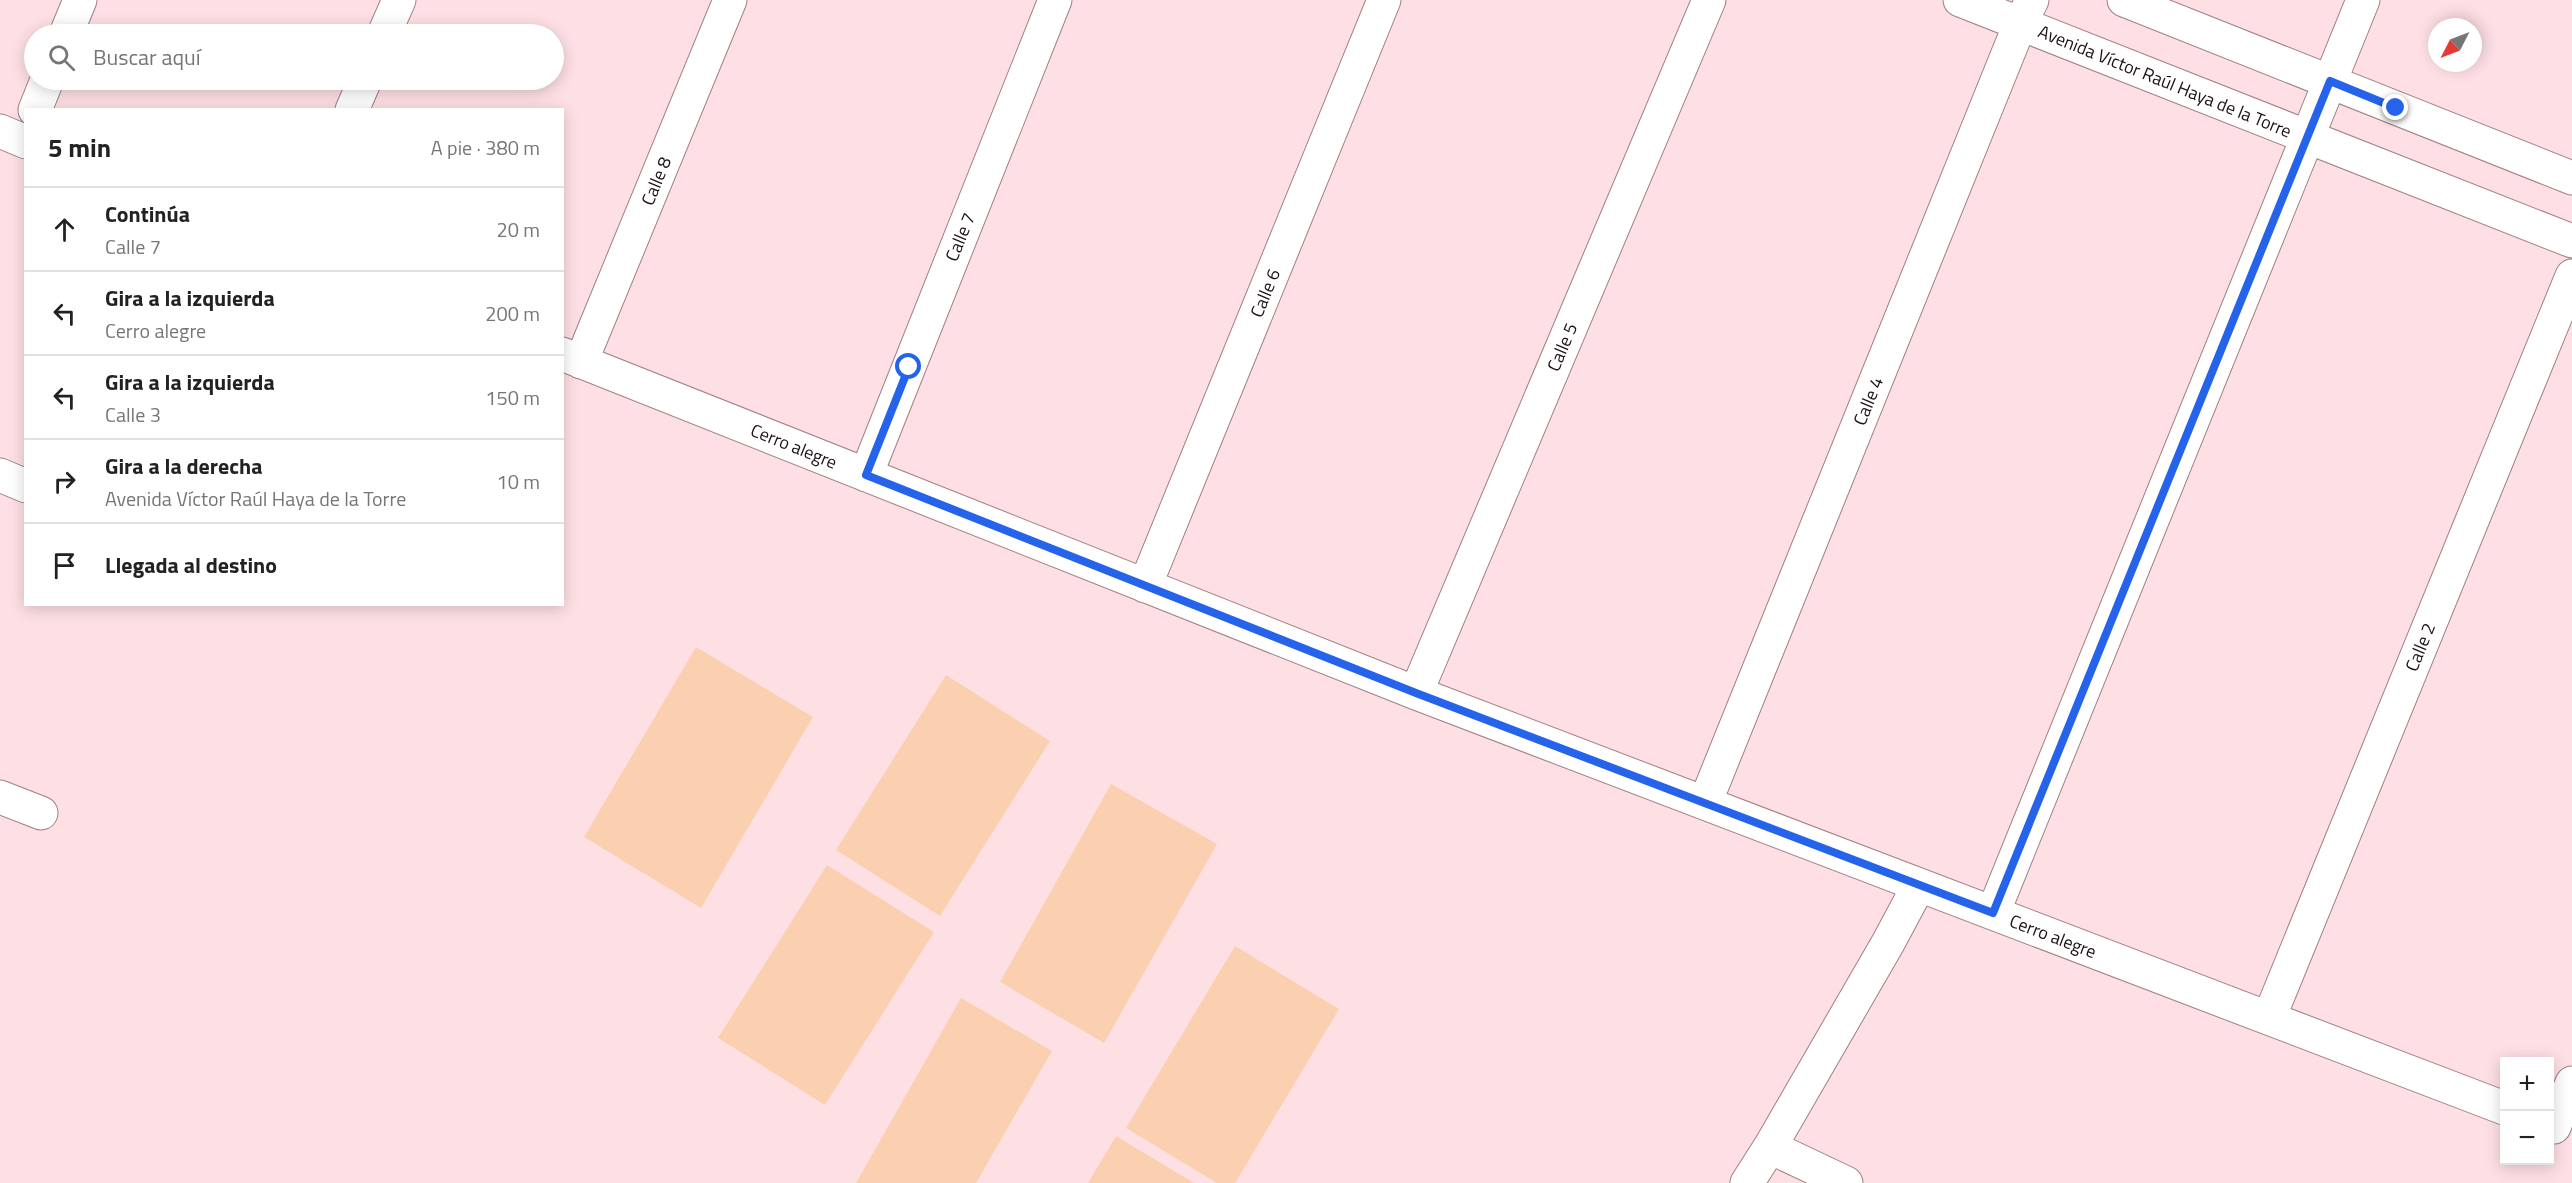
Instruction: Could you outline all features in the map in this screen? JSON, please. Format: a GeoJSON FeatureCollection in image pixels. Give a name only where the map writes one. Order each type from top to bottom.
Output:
{"type":"FeatureCollection","features":[{"type":"Feature","properties":{"kind":"street"},"geometry":{"type":"LineString","coordinates":[[70,24],[80,0]]}},
{"type":"Feature","properties":{"kind":"street"},"geometry":{"type":"LineString","coordinates":[[388,24],[399,0]]}},
{"type":"Feature","properties":{"kind":"street","name":"Calle 8"},"geometry":{"type":"LineString","coordinates":[[572,358],[730,0]]}},
{"type":"Feature","properties":{"kind":"street","name":"Calle 7"},"geometry":{"type":"LineString","coordinates":[[866,475],[1055,0]]}},
{"type":"Feature","properties":{"kind":"street","name":"Calle 6"},"geometry":{"type":"LineString","coordinates":[[1145,586],[1384,0]]}},
{"type":"Feature","properties":{"kind":"street","name":"Calle 5"},"geometry":{"type":"LineString","coordinates":[[1416,693],[1709,0]]}},
{"type":"Feature","properties":{"kind":"street","name":"Avenida Víctor Raúl Haya de la Torre"},"geometry":{"type":"LineString","coordinates":[[1960,0],[2026,12],[2306,137],[2572,241]]}},
{"type":"Feature","properties":{"kind":"street"},"geometry":{"type":"LineString","coordinates":[[2124,0],[2572,178]]}},
{"type":"Feature","properties":{"kind":"street"},"geometry":{"type":"LineString","coordinates":[[1993,913],[2363,0]]}},
{"type":"Feature","properties":{"kind":"street","name":"Calle 4"},"geometry":{"type":"LineString","coordinates":[[1705,804],[2026,12]]}},
{"type":"Feature","properties":{"kind":"street"},"geometry":{"type":"LineString","coordinates":[[36,108],[43,90]]}},
{"type":"Feature","properties":{"kind":"street"},"geometry":{"type":"LineString","coordinates":[[353,108],[361,90]]}},
{"type":"Feature","properties":{"kind":"street","name":"Calle 2"},"geometry":{"type":"LineString","coordinates":[[2269,1018],[2572,276]]}},
{"type":"Feature","properties":{"kind":"street","name":"Cerro alegre"},"geometry":{"type":"LineString","coordinates":[[572,358],[1416,693],[2500,1106]]}},
{"type":"Feature","properties":{"kind":"street"},"geometry":{"type":"LineString","coordinates":[[0,476],[24,485]]}},
{"type":"Feature","properties":{"kind":"street"},"geometry":{"type":"LineString","coordinates":[[0,797],[41,813]]}},
{"type":"Feature","properties":{"kind":"street"},"geometry":{"type":"LineString","coordinates":[[1747,1183],[1888,943],[1919,885]]}},
{"type":"Feature","properties":{"kind":"street"},"geometry":{"type":"LineString","coordinates":[[2558,1129],[2572,1083]]}},
{"type":"Feature","properties":{"kind":"street"},"geometry":{"type":"LineString","coordinates":[[1770,1147],[1846,1183]]}},
{"type":"Feature","properties":{"kind":"shaded area"},"geometry":{"type":"Polygon","coordinates":[[[696,647],[813,717],[701,908],[584,837],[696,647]]]}},
{"type":"Feature","properties":{"kind":"shaded area"},"geometry":{"type":"Polygon","coordinates":[[[946,675],[1050,741],[940,916],[836,850],[946,675]]]}},
{"type":"Feature","properties":{"kind":"shaded area"},"geometry":{"type":"Polygon","coordinates":[[[1111,784],[1217,844],[1104,1043],[1000,982],[1111,784]]]}},
{"type":"Feature","properties":{"kind":"shaded area"},"geometry":{"type":"Polygon","coordinates":[[[827,865],[934,932],[825,1105],[718,1038],[827,865]]]}},
{"type":"Feature","properties":{"kind":"shaded area"},"geometry":{"type":"Polygon","coordinates":[[[1235,946],[1339,1009],[1235,1183],[1217,1183],[1126,1128],[1235,946]]]}},
{"type":"Feature","properties":{"kind":"shaded area"},"geometry":{"type":"Polygon","coordinates":[[[961,998],[1052,1051],[976,1183],[856,1183],[961,998]]]}},
{"type":"Feature","properties":{"kind":"shaded area"},"geometry":{"type":"Polygon","coordinates":[[[1116,1136],[1194,1183],[1088,1183],[1116,1136]]]}},
{"type":"Feature","properties":{"kind":"route"},"geometry":{"type":"LineString","coordinates":[[909,367],[866,475],[1416,693],[1993,913],[2330,81],[2396,108]]}}]}
